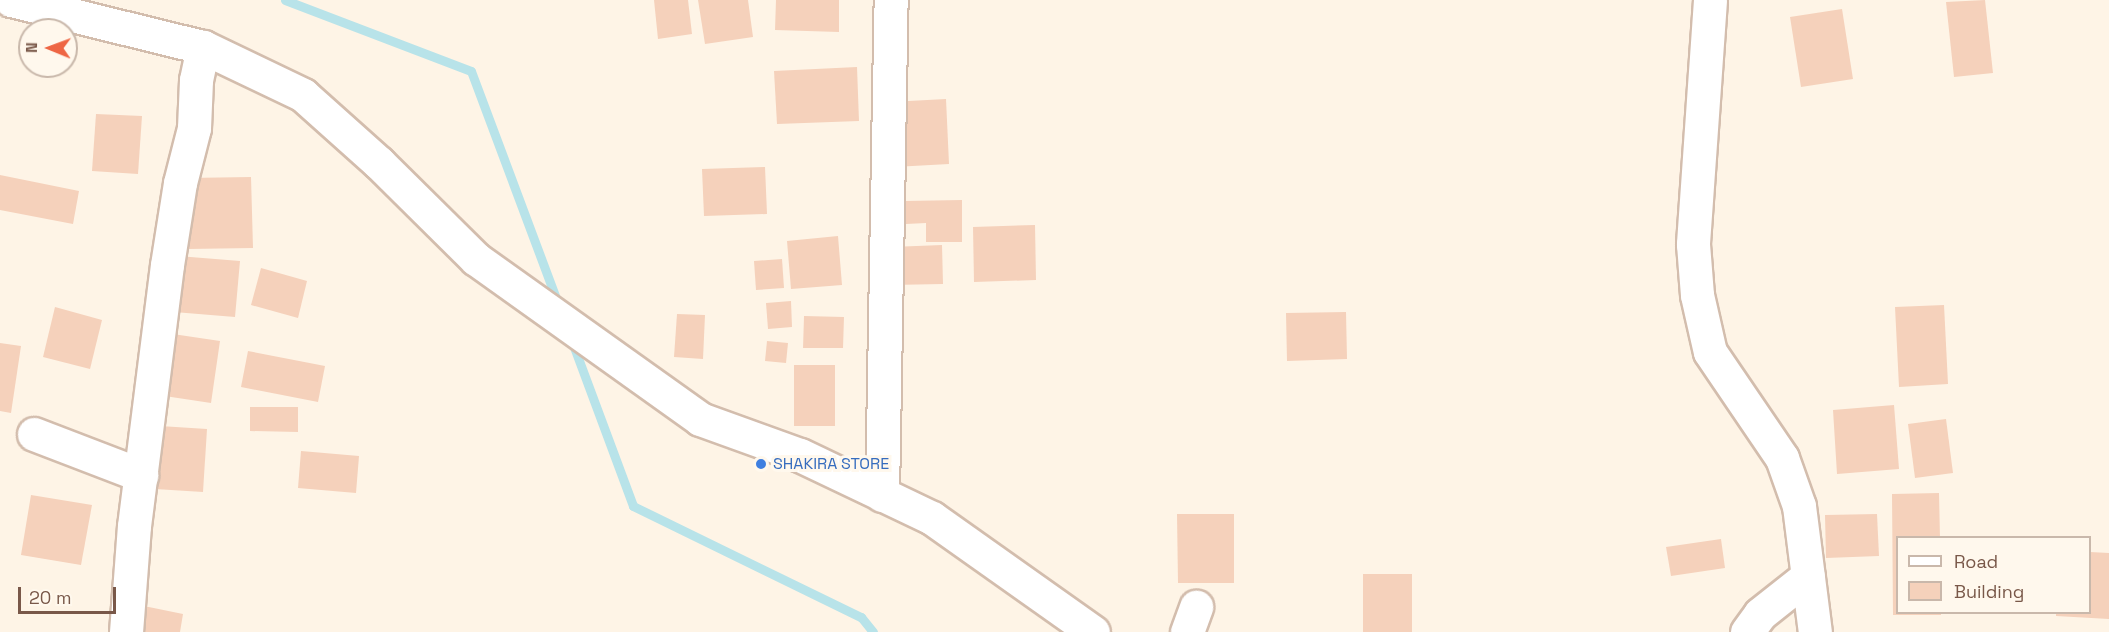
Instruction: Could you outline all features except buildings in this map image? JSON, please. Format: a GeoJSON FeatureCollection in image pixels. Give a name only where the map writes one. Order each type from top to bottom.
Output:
{"type":"FeatureCollection","features":[{"type":"Feature","properties":{"kind":"street"},"geometry":{"type":"LineString","coordinates":[[11,0],[203,47],[303,95],[379,164],[476,259],[700,419],[800,455],[932,518],[1093,632]]}},
{"type":"Feature","properties":{"kind":"street"},"geometry":{"type":"LineString","coordinates":[[882,495],[891,0]]}},
{"type":"Feature","properties":{"kind":"street"},"geometry":{"type":"LineString","coordinates":[[1710,0],[1693,244],[1697,295],[1710,352],[1782,458],[1799,506],[1815,632]]}},
{"type":"Feature","properties":{"kind":"street"},"geometry":{"type":"LineString","coordinates":[[126,632],[141,475],[167,265],[180,183],[194,128],[196,80],[203,47]]}},
{"type":"Feature","properties":{"kind":"street"},"geometry":{"type":"LineString","coordinates":[[34,434],[141,475]]}},
{"type":"Feature","properties":{"kind":"street"},"geometry":{"type":"LineString","coordinates":[[1747,632],[1760,614],[1808,576]]}},
{"type":"Feature","properties":{"kind":"waterway"},"geometry":{"type":"LineString","coordinates":[[285,0],[471,71],[559,306]]}},
{"type":"Feature","properties":{"kind":"waterway"},"geometry":{"type":"LineString","coordinates":[[571,339],[633,506],[861,617],[873,632]]}},
{"type":"Feature","properties":{"kind":"place","name":"SHAKIRA STORE"},"geometry":{"type":"Point","coordinates":[761,464]}}]}
